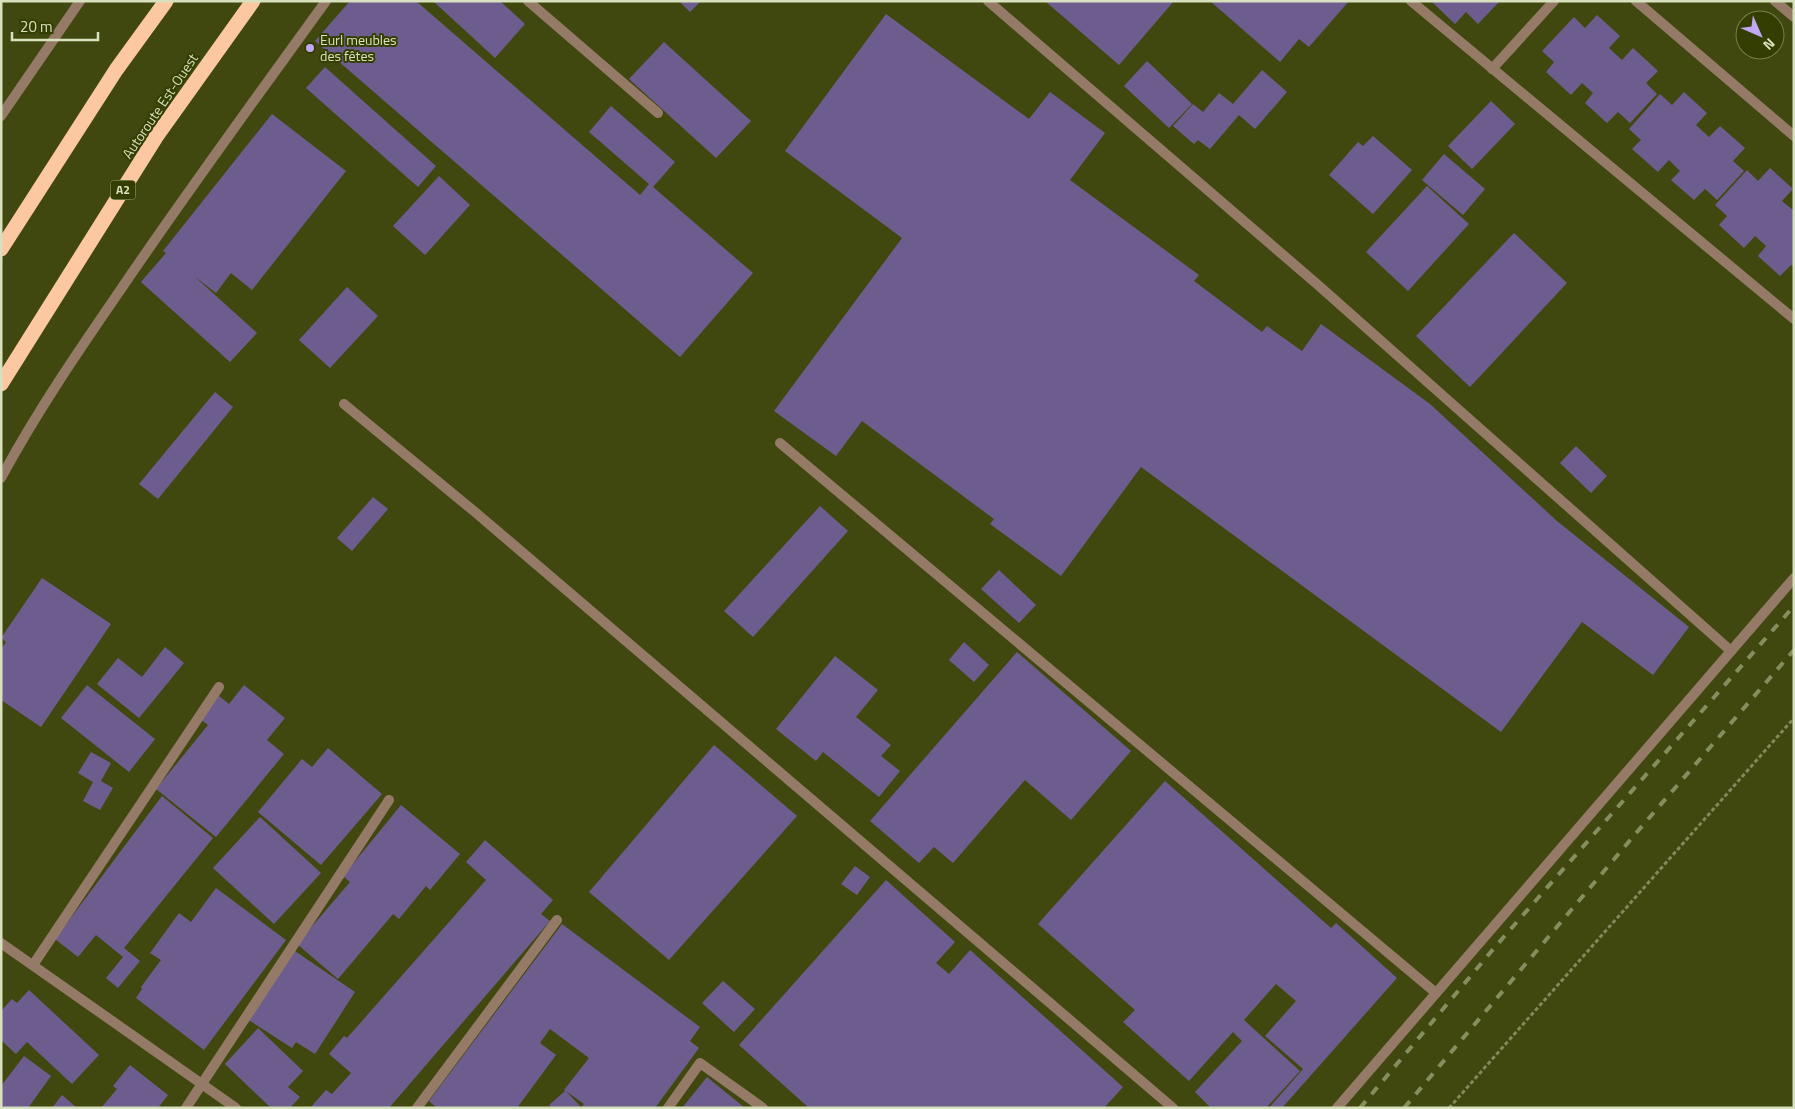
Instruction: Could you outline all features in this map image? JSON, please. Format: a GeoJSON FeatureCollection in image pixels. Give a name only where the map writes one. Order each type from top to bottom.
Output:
{"type":"FeatureCollection","features":[{"type":"Feature","properties":{"kind":"highway"},"geometry":{"type":"LineString","coordinates":[[1,249],[116,70],[166,1]]}},
{"type":"Feature","properties":{"kind":"highway","name":"Autoroute Est-Ouest"},"geometry":{"type":"LineString","coordinates":[[1,384],[156,137],[253,1]]}},
{"type":"Feature","properties":{"kind":"street"},"geometry":{"type":"LineString","coordinates":[[1,116],[80,1]]}},
{"type":"Feature","properties":{"kind":"street"},"geometry":{"type":"LineString","coordinates":[[1,478],[52,390],[142,258],[326,1]]}},
{"type":"Feature","properties":{"kind":"street"},"geometry":{"type":"LineString","coordinates":[[528,1],[658,113]]}},
{"type":"Feature","properties":{"kind":"street"},"geometry":{"type":"LineString","coordinates":[[988,1],[1318,285],[1731,651]]}},
{"type":"Feature","properties":{"kind":"street"},"geometry":{"type":"LineString","coordinates":[[1411,1],[1794,319]]}},
{"type":"Feature","properties":{"kind":"street"},"geometry":{"type":"LineString","coordinates":[[1492,69],[1554,1]]}},
{"type":"Feature","properties":{"kind":"street"},"geometry":{"type":"LineString","coordinates":[[1636,1],[1794,136]]}},
{"type":"Feature","properties":{"kind":"street"},"geometry":{"type":"LineString","coordinates":[[1776,1],[1794,17]]}},
{"type":"Feature","properties":{"kind":"street"},"geometry":{"type":"LineString","coordinates":[[344,404],[475,512],[1173,1108]]}},
{"type":"Feature","properties":{"kind":"street"},"geometry":{"type":"LineString","coordinates":[[780,443],[1436,993]]}},
{"type":"Feature","properties":{"kind":"street"},"geometry":{"type":"LineString","coordinates":[[1337,1108],[1794,578]]}},
{"type":"Feature","properties":{"kind":"street"},"geometry":{"type":"LineString","coordinates":[[34,966],[219,687]]}},
{"type":"Feature","properties":{"kind":"street"},"geometry":{"type":"LineString","coordinates":[[186,1108],[389,800]]}},
{"type":"Feature","properties":{"kind":"street"},"geometry":{"type":"LineString","coordinates":[[417,1108],[557,920]]}},
{"type":"Feature","properties":{"kind":"street"},"geometry":{"type":"LineString","coordinates":[[1,943],[236,1108]]}},
{"type":"Feature","properties":{"kind":"street"},"geometry":{"type":"LineString","coordinates":[[668,1108],[700,1063],[763,1108]]}},
{"type":"Feature","properties":{"kind":"path"},"geometry":{"type":"LineString","coordinates":[[1449,1108],[1794,718]]}},
{"type":"Feature","properties":{"kind":"building"},"geometry":{"type":"Polygon","coordinates":[[[350,1],[416,1],[640,195],[649,184],[589,132],[611,106],[675,162],[653,187],[753,273],[680,357],[315,41],[350,1]]]}},
{"type":"Feature","properties":{"kind":"building"},"geometry":{"type":"Polygon","coordinates":[[[433,1],[500,1],[525,24],[495,58],[433,1]]]}},
{"type":"Feature","properties":{"kind":"building"},"geometry":{"type":"Polygon","coordinates":[[[679,1],[701,1],[690,12],[679,1]]]}},
{"type":"Feature","properties":{"kind":"building"},"geometry":{"type":"Polygon","coordinates":[[[1045,1],[1174,1],[1119,65],[1045,1]]]}},
{"type":"Feature","properties":{"kind":"building"},"geometry":{"type":"Polygon","coordinates":[[[1210,1],[1349,1],[1309,47],[1299,39],[1280,62],[1210,1]]]}},
{"type":"Feature","properties":{"kind":"building"},"geometry":{"type":"Polygon","coordinates":[[[1431,1],[1500,1],[1478,24],[1466,12],[1455,24],[1431,1]]]}},
{"type":"Feature","properties":{"kind":"building"},"geometry":{"type":"Polygon","coordinates":[[[886,14],[1029,119],[1050,92],[1105,133],[1070,180],[1199,275],[1194,281],[1262,332],[1267,326],[1302,351],[1321,324],[1430,404],[1557,521],[1689,627],[1653,675],[1582,622],[1501,732],[1141,467],[1061,576],[990,524],[994,519],[862,421],[836,456],[774,411],[902,238],[785,151],[886,14]]]}},
{"type":"Feature","properties":{"kind":"building"},"geometry":{"type":"Polygon","coordinates":[[[1597,15],[1620,36],[1609,48],[1622,60],[1633,48],[1658,71],[1646,83],[1657,94],[1630,123],[1618,112],[1607,123],[1585,103],[1593,93],[1582,83],[1571,95],[1546,72],[1554,62],[1542,51],[1574,17],[1585,28],[1597,15]]]}},
{"type":"Feature","properties":{"kind":"building"},"geometry":{"type":"Polygon","coordinates":[[[664,42],[751,121],[716,158],[629,79],[664,42]]]}},
{"type":"Feature","properties":{"kind":"building"},"geometry":{"type":"Polygon","coordinates":[[[1147,61],[1192,104],[1169,128],[1124,86],[1147,61]]]}},
{"type":"Feature","properties":{"kind":"building"},"geometry":{"type":"Polygon","coordinates":[[[325,67],[436,166],[418,187],[306,88],[325,67]]]}},
{"type":"Feature","properties":{"kind":"building"},"geometry":{"type":"Polygon","coordinates":[[[1262,70],[1287,92],[1255,129],[1239,115],[1210,149],[1198,140],[1194,144],[1173,126],[1193,104],[1203,112],[1219,93],[1233,104],[1262,70]]]}},
{"type":"Feature","properties":{"kind":"building"},"geometry":{"type":"Polygon","coordinates":[[[1684,92],[1707,113],[1696,125],[1709,137],[1720,126],[1745,148],[1733,161],[1744,171],[1717,200],[1705,189],[1694,200],[1671,180],[1680,171],[1669,160],[1658,172],[1632,149],[1641,140],[1629,129],[1660,94],[1672,105],[1684,92]]]}},
{"type":"Feature","properties":{"kind":"building"},"geometry":{"type":"Polygon","coordinates":[[[1491,101],[1515,124],[1472,169],[1448,146],[1491,101]]]}},
{"type":"Feature","properties":{"kind":"building"},"geometry":{"type":"Polygon","coordinates":[[[272,114],[346,171],[252,290],[231,273],[216,293],[194,276],[257,333],[230,362],[141,282],[166,253],[163,251],[272,114]]]}},
{"type":"Feature","properties":{"kind":"building"},"geometry":{"type":"Polygon","coordinates":[[[1373,136],[1412,170],[1373,214],[1329,175],[1358,142],[1363,146],[1373,136]]]}},
{"type":"Feature","properties":{"kind":"building"},"geometry":{"type":"Polygon","coordinates":[[[1444,154],[1485,189],[1463,215],[1422,180],[1444,154]]]}},
{"type":"Feature","properties":{"kind":"building"},"geometry":{"type":"Polygon","coordinates":[[[1770,168],[1793,189],[1782,201],[1794,211],[1794,267],[1791,265],[1780,276],[1758,256],[1766,246],[1755,236],[1744,248],[1719,225],[1727,216],[1715,205],[1747,170],[1758,181],[1770,168]]]}},
{"type":"Feature","properties":{"kind":"building"},"geometry":{"type":"Polygon","coordinates":[[[439,176],[470,205],[425,255],[393,226],[439,176]]]}},
{"type":"Feature","properties":{"kind":"building"},"geometry":{"type":"Polygon","coordinates":[[[1427,186],[1469,224],[1408,291],[1366,252],[1427,186]]]}},
{"type":"Feature","properties":{"kind":"building"},"geometry":{"type":"Polygon","coordinates":[[[1514,233],[1567,283],[1470,387],[1416,336],[1514,233]]]}},
{"type":"Feature","properties":{"kind":"building"},"geometry":{"type":"Polygon","coordinates":[[[347,287],[378,316],[330,368],[299,340],[347,287]]]}},
{"type":"Feature","properties":{"kind":"building"},"geometry":{"type":"Polygon","coordinates":[[[215,392],[233,407],[158,499],[139,484],[215,392]]]}},
{"type":"Feature","properties":{"kind":"building"},"geometry":{"type":"Polygon","coordinates":[[[1576,446],[1607,476],[1591,493],[1560,463],[1576,446]]]}},
{"type":"Feature","properties":{"kind":"building"},"geometry":{"type":"Polygon","coordinates":[[[373,497],[388,509],[352,551],[337,538],[373,497]]]}},
{"type":"Feature","properties":{"kind":"building"},"geometry":{"type":"Polygon","coordinates":[[[820,506],[848,531],[753,637],[724,611],[820,506]]]}},
{"type":"Feature","properties":{"kind":"building"},"geometry":{"type":"Polygon","coordinates":[[[999,570],[1036,605],[1019,623],[981,589],[999,570]]]}},
{"type":"Feature","properties":{"kind":"building"},"geometry":{"type":"Polygon","coordinates":[[[42,578],[111,624],[41,727],[1,700],[1,649],[6,642],[1,638],[42,578]]]}},
{"type":"Feature","properties":{"kind":"building"},"geometry":{"type":"Polygon","coordinates":[[[964,642],[989,665],[974,682],[949,660],[964,642]]]}},
{"type":"Feature","properties":{"kind":"building"},"geometry":{"type":"Polygon","coordinates":[[[165,647],[184,663],[139,718],[97,684],[118,658],[142,677],[165,647]]]}},
{"type":"Feature","properties":{"kind":"building"},"geometry":{"type":"Polygon","coordinates":[[[1017,652],[1131,751],[1071,820],[1025,780],[953,863],[934,847],[919,863],[870,821],[1017,652]]]}},
{"type":"Feature","properties":{"kind":"building"},"geometry":{"type":"Polygon","coordinates":[[[835,656],[878,690],[856,717],[891,745],[881,756],[900,771],[879,797],[823,752],[816,761],[776,729],[835,656]]]}},
{"type":"Feature","properties":{"kind":"building"},"geometry":{"type":"Polygon","coordinates":[[[87,685],[155,739],[129,772],[61,718],[87,685]]]}},
{"type":"Feature","properties":{"kind":"building"},"geometry":{"type":"Polygon","coordinates":[[[244,685],[285,718],[267,740],[284,754],[216,837],[156,789],[208,725],[200,719],[219,696],[229,704],[244,685]]]}},
{"type":"Feature","properties":{"kind":"building"},"geometry":{"type":"Polygon","coordinates":[[[714,745],[797,816],[669,960],[589,892],[714,745]]]}},
{"type":"Feature","properties":{"kind":"building"},"geometry":{"type":"Polygon","coordinates":[[[328,748],[382,794],[321,865],[258,812],[302,759],[312,767],[328,748]]]}},
{"type":"Feature","properties":{"kind":"building"},"geometry":{"type":"Polygon","coordinates":[[[91,752],[111,763],[101,781],[113,788],[100,810],[83,801],[93,782],[78,773],[91,752]]]}},
{"type":"Feature","properties":{"kind":"building"},"geometry":{"type":"Polygon","coordinates":[[[1165,781],[1331,928],[1336,923],[1397,978],[1282,1108],[1269,1108],[1303,1069],[1265,1036],[1296,1001],[1276,984],[1244,1020],[1300,1071],[1266,1108],[1211,1108],[1195,1092],[1242,1041],[1233,1032],[1189,1081],[1123,1022],[1135,1010],[1038,924],[1165,781]]]}},
{"type":"Feature","properties":{"kind":"building"},"geometry":{"type":"Polygon","coordinates":[[[162,796],[213,838],[124,948],[140,961],[118,988],[106,978],[123,957],[96,935],[78,957],[55,939],[162,796]]]}},
{"type":"Feature","properties":{"kind":"building"},"geometry":{"type":"Polygon","coordinates":[[[401,805],[460,854],[430,890],[426,886],[399,919],[393,914],[338,979],[297,944],[350,882],[343,876],[401,805]]]}},
{"type":"Feature","properties":{"kind":"building"},"geometry":{"type":"Polygon","coordinates":[[[260,817],[321,873],[274,924],[213,868],[260,817]]]}},
{"type":"Feature","properties":{"kind":"building"},"geometry":{"type":"Polygon","coordinates":[[[485,840],[553,900],[541,914],[550,921],[389,1108],[310,1108],[326,1090],[332,1094],[351,1073],[329,1054],[344,1036],[347,1038],[486,880],[466,862],[485,840]]]}},
{"type":"Feature","properties":{"kind":"building"},"geometry":{"type":"Polygon","coordinates":[[[855,866],[870,877],[857,895],[841,884],[855,866]]]}},
{"type":"Feature","properties":{"kind":"building"},"geometry":{"type":"Polygon","coordinates":[[[886,880],[955,942],[936,963],[949,974],[970,950],[1123,1087],[1104,1108],[809,1108],[739,1045],[886,880]]]}},
{"type":"Feature","properties":{"kind":"building"},"geometry":{"type":"Polygon","coordinates":[[[216,888],[286,940],[204,1050],[136,998],[142,989],[141,987],[161,960],[150,953],[179,913],[191,922],[216,888]]]}},
{"type":"Feature","properties":{"kind":"building"},"geometry":{"type":"Polygon","coordinates":[[[562,924],[700,1027],[690,1041],[699,1048],[655,1108],[581,1108],[584,1104],[566,1091],[580,1106],[578,1108],[552,1108],[549,1105],[565,1091],[589,1058],[550,1029],[540,1043],[556,1055],[517,1108],[437,1108],[429,1101],[562,924]]]}},
{"type":"Feature","properties":{"kind":"building"},"geometry":{"type":"Polygon","coordinates":[[[292,949],[355,992],[315,1054],[296,1042],[292,1048],[247,1019],[292,949]]]}},
{"type":"Feature","properties":{"kind":"building"},"geometry":{"type":"Polygon","coordinates":[[[723,981],[755,1009],[734,1032],[702,1003],[723,981]]]}},
{"type":"Feature","properties":{"kind":"building"},"geometry":{"type":"Polygon","coordinates":[[[29,990],[99,1055],[72,1084],[27,1042],[16,1054],[1,1040],[1,1011],[12,999],[17,1003],[29,990]]]}},
{"type":"Feature","properties":{"kind":"building"},"geometry":{"type":"Polygon","coordinates":[[[258,1028],[303,1071],[288,1087],[300,1097],[290,1108],[271,1108],[225,1064],[258,1028]]]}},
{"type":"Feature","properties":{"kind":"building"},"geometry":{"type":"Polygon","coordinates":[[[24,1056],[51,1076],[28,1108],[1,1108],[1,1086],[24,1056]]]}},
{"type":"Feature","properties":{"kind":"building"},"geometry":{"type":"Polygon","coordinates":[[[130,1065],[168,1095],[158,1108],[101,1108],[117,1089],[113,1086],[130,1065]]]}},
{"type":"Feature","properties":{"kind":"building"},"geometry":{"type":"Polygon","coordinates":[[[707,1077],[745,1108],[682,1108],[707,1077]]]}},
{"type":"Feature","properties":{"kind":"building"},"geometry":{"type":"Polygon","coordinates":[[[62,1095],[77,1108],[52,1108],[62,1095]]]}},
{"type":"Feature","properties":{"kind":"railway"},"geometry":{"type":"LineString","coordinates":[[1360,1108],[1495,947],[1794,606]]}},
{"type":"Feature","properties":{"kind":"railway"},"geometry":{"type":"LineString","coordinates":[[1404,1108],[1637,832],[1794,650]]}},
{"type":"Feature","properties":{"kind":"place","name":"Eurl meubles des fêtes"},"geometry":{"type":"Point","coordinates":[310,48]}}]}
